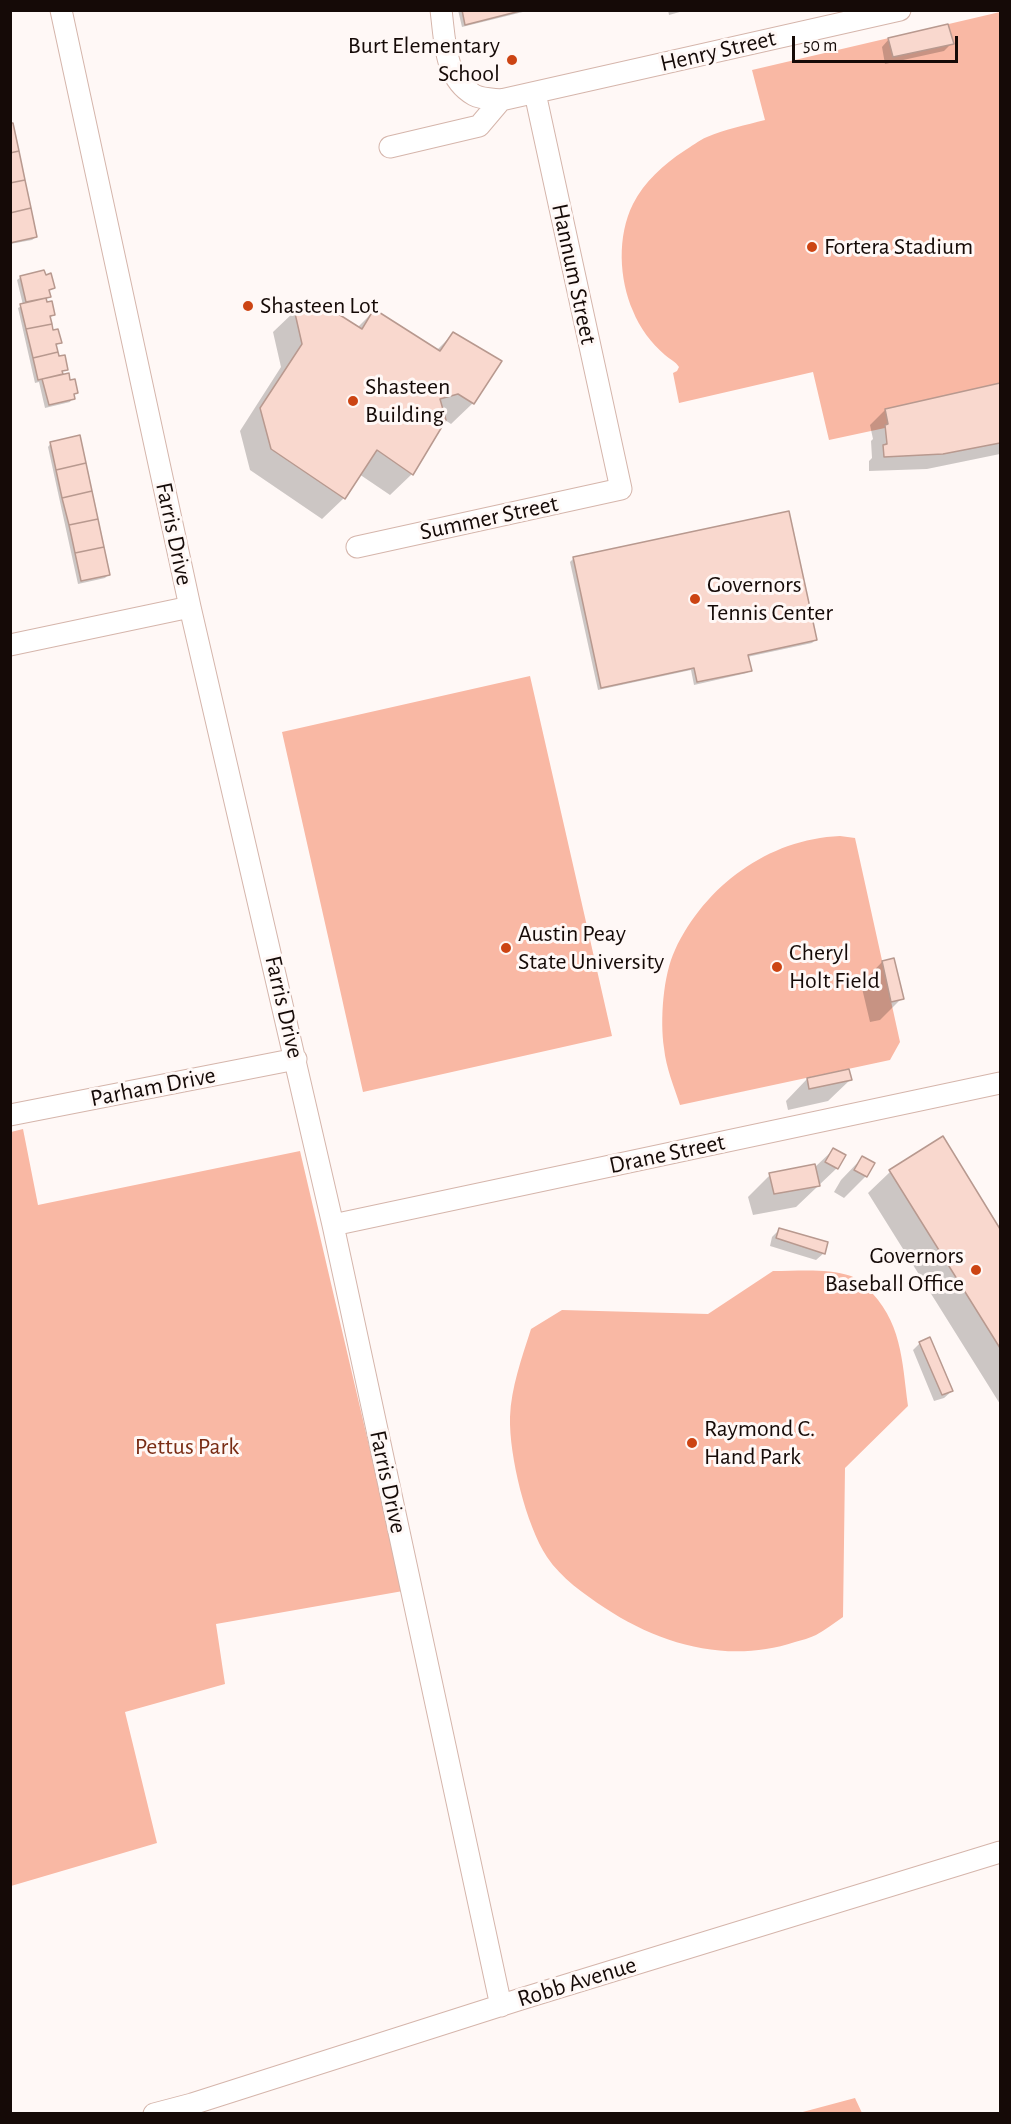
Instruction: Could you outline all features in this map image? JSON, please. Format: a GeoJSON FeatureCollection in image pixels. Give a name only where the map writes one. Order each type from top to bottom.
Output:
{"type":"FeatureCollection","features":[{"type":"Feature","properties":{"kind":"street","name":"Farris Drive"},"geometry":{"type":"LineString","coordinates":[[61,10],[190,607],[333,1226],[501,2006]]}},
{"type":"Feature","properties":{"kind":"street"},"geometry":{"type":"LineString","coordinates":[[441,10],[448,62],[458,82],[475,96],[501,100],[535,93]]}},
{"type":"Feature","properties":{"kind":"street","name":"Henry Street"},"geometry":{"type":"LineString","coordinates":[[535,93],[826,18],[900,10]]}},
{"type":"Feature","properties":{"kind":"street","name":"Hannum Street"},"geometry":{"type":"LineString","coordinates":[[535,93],[621,489]]}},
{"type":"Feature","properties":{"kind":"street"},"geometry":{"type":"LineString","coordinates":[[390,147],[479,126],[501,100]]}},
{"type":"Feature","properties":{"kind":"street","name":"Summer Street"},"geometry":{"type":"LineString","coordinates":[[357,547],[621,489]]}},
{"type":"Feature","properties":{"kind":"street"},"geometry":{"type":"LineString","coordinates":[[10,645],[190,607]]}},
{"type":"Feature","properties":{"kind":"street","name":"Parham Drive"},"geometry":{"type":"LineString","coordinates":[[10,1115],[296,1059]]}},
{"type":"Feature","properties":{"kind":"street","name":"Drane Street"},"geometry":{"type":"LineString","coordinates":[[333,1226],[1000,1083]]}},
{"type":"Feature","properties":{"kind":"street","name":"Robb Avenue"},"geometry":{"type":"LineString","coordinates":[[154,2114],[193,2109],[501,2006],[1000,1852]]}},
{"type":"Feature","properties":{"kind":"green space","name":"Fortera Stadium"},"geometry":{"type":"Polygon","coordinates":[[[1000,12],[1000,443],[943,454],[884,457],[883,445],[887,443],[885,428],[829,440],[813,372],[679,403],[673,373],[679,367],[646,335],[628,299],[623,272],[622,243],[628,216],[633,204],[649,181],[669,162],[704,138],[728,129],[765,120],[752,70],[1000,12]]]}},
{"type":"Feature","properties":{"kind":"green space"},"geometry":{"type":"Polygon","coordinates":[[[530,676],[612,1036],[363,1092],[282,732],[530,676]]]}},
{"type":"Feature","properties":{"kind":"green space","name":"Cheryl Holt Field"},"geometry":{"type":"Polygon","coordinates":[[[840,836],[855,838],[900,1042],[890,1060],[680,1105],[665,1055],[663,1011],[665,985],[671,960],[688,927],[721,887],[742,870],[788,846],[813,839],[840,836]]]}},
{"type":"Feature","properties":{"kind":"green space","name":"Pettus Park"},"geometry":{"type":"Polygon","coordinates":[[[23,1129],[38,1205],[300,1151],[403,1591],[216,1624],[225,1684],[125,1712],[157,1843],[11,1886],[11,1132],[23,1129]]]}},
{"type":"Feature","properties":{"kind":"green space","name":"Raymond C. Hand Park"},"geometry":{"type":"Polygon","coordinates":[[[773,1271],[842,1273],[857,1279],[866,1287],[878,1300],[894,1327],[902,1357],[908,1406],[845,1468],[843,1617],[814,1636],[770,1648],[721,1651],[696,1647],[649,1632],[605,1608],[566,1579],[547,1557],[526,1509],[512,1451],[510,1417],[515,1384],[531,1329],[562,1310],[708,1314],[773,1271]]]}},
{"type":"Feature","properties":{"kind":"green space"},"geometry":{"type":"Polygon","coordinates":[[[855,2098],[862,2113],[799,2113],[855,2098]]]}},
{"type":"Feature","properties":{"kind":"building"},"geometry":{"type":"Polygon","coordinates":[[[462,10],[524,10],[465,25],[462,10]]]}},
{"type":"Feature","properties":{"kind":"building"},"geometry":{"type":"Polygon","coordinates":[[[948,24],[954,44],[893,57],[888,38],[948,24]]]}},
{"type":"Feature","properties":{"kind":"building"},"geometry":{"type":"Polygon","coordinates":[[[10,123],[13,123],[19,151],[10,153],[10,123]]]}},
{"type":"Feature","properties":{"kind":"building"},"geometry":{"type":"Polygon","coordinates":[[[19,151],[25,180],[10,183],[10,153],[19,151]]]}},
{"type":"Feature","properties":{"kind":"building"},"geometry":{"type":"Polygon","coordinates":[[[25,180],[31,208],[10,213],[10,183],[25,180]]]}},
{"type":"Feature","properties":{"kind":"building"},"geometry":{"type":"Polygon","coordinates":[[[31,208],[37,237],[10,243],[10,213],[31,208]]]}},
{"type":"Feature","properties":{"kind":"building"},"geometry":{"type":"Polygon","coordinates":[[[44,270],[46,275],[51,273],[55,288],[49,290],[51,297],[26,302],[20,276],[44,270]]]}},
{"type":"Feature","properties":{"kind":"building"},"geometry":{"type":"Polygon","coordinates":[[[46,298],[47,302],[52,301],[55,315],[50,316],[52,324],[26,329],[20,304],[46,298]]]}},
{"type":"Feature","properties":{"kind":"building","name":"Shasteen Building"},"geometry":{"type":"Polygon","coordinates":[[[321,303],[362,329],[374,309],[440,351],[453,332],[502,361],[474,404],[458,394],[440,399],[446,420],[413,475],[377,450],[345,499],[271,449],[260,408],[302,344],[294,309],[321,303]]]}},
{"type":"Feature","properties":{"kind":"building"},"geometry":{"type":"Polygon","coordinates":[[[52,324],[53,330],[58,329],[62,343],[56,344],[58,352],[33,358],[26,329],[52,324]]]}},
{"type":"Feature","properties":{"kind":"building"},"geometry":{"type":"Polygon","coordinates":[[[58,352],[59,356],[65,355],[68,370],[62,371],[63,374],[38,380],[33,358],[58,352]]]}},
{"type":"Feature","properties":{"kind":"building"},"geometry":{"type":"Polygon","coordinates":[[[69,373],[70,380],[75,379],[78,393],[74,394],[75,399],[49,405],[42,379],[69,373]]]}},
{"type":"Feature","properties":{"kind":"building"},"geometry":{"type":"Polygon","coordinates":[[[1000,383],[1000,443],[943,454],[884,457],[883,445],[887,444],[885,425],[888,424],[885,409],[1000,383]]]}},
{"type":"Feature","properties":{"kind":"building"},"geometry":{"type":"Polygon","coordinates":[[[80,435],[86,463],[56,470],[50,442],[80,435]]]}},
{"type":"Feature","properties":{"kind":"building"},"geometry":{"type":"Polygon","coordinates":[[[86,463],[92,491],[62,498],[56,470],[86,463]]]}},
{"type":"Feature","properties":{"kind":"building"},"geometry":{"type":"Polygon","coordinates":[[[92,491],[98,519],[69,525],[62,498],[92,491]]]}},
{"type":"Feature","properties":{"kind":"building","name":"Governors Tennis Center"},"geometry":{"type":"Polygon","coordinates":[[[789,511],[817,640],[748,655],[752,671],[697,682],[694,668],[601,688],[573,557],[789,511]]]}},
{"type":"Feature","properties":{"kind":"building"},"geometry":{"type":"Polygon","coordinates":[[[98,519],[104,547],[75,553],[69,525],[98,519]]]}},
{"type":"Feature","properties":{"kind":"building"},"geometry":{"type":"Polygon","coordinates":[[[104,547],[110,575],[81,581],[75,553],[104,547]]]}},
{"type":"Feature","properties":{"kind":"building"},"geometry":{"type":"Polygon","coordinates":[[[894,958],[904,999],[891,1002],[882,961],[894,958]]]}},
{"type":"Feature","properties":{"kind":"building"},"geometry":{"type":"Polygon","coordinates":[[[849,1069],[852,1080],[809,1089],[807,1078],[849,1069]]]}},
{"type":"Feature","properties":{"kind":"building","name":"Governors Baseball Office"},"geometry":{"type":"Polygon","coordinates":[[[943,1136],[1000,1229],[1000,1348],[889,1170],[943,1136]]]}},
{"type":"Feature","properties":{"kind":"building"},"geometry":{"type":"Polygon","coordinates":[[[833,1148],[846,1155],[838,1169],[825,1162],[833,1148]]]}},
{"type":"Feature","properties":{"kind":"building"},"geometry":{"type":"Polygon","coordinates":[[[862,1156],[875,1163],[867,1177],[854,1170],[862,1156]]]}},
{"type":"Feature","properties":{"kind":"building"},"geometry":{"type":"Polygon","coordinates":[[[815,1164],[820,1186],[774,1194],[769,1173],[815,1164]]]}},
{"type":"Feature","properties":{"kind":"building"},"geometry":{"type":"Polygon","coordinates":[[[779,1228],[828,1242],[825,1254],[776,1238],[779,1228]]]}},
{"type":"Feature","properties":{"kind":"building"},"geometry":{"type":"Polygon","coordinates":[[[930,1337],[953,1391],[942,1395],[919,1342],[930,1337]]]}},
{"type":"Feature","properties":{"kind":"place","name":"Burt Elementary School"},"geometry":{"type":"Point","coordinates":[512,60]}},
{"type":"Feature","properties":{"kind":"place","name":"Fortera Stadium"},"geometry":{"type":"Point","coordinates":[812,247]}},
{"type":"Feature","properties":{"kind":"place","name":"Shasteen Lot"},"geometry":{"type":"Point","coordinates":[248,306]}},
{"type":"Feature","properties":{"kind":"place","name":"Shasteen Building"},"geometry":{"type":"Point","coordinates":[353,401]}},
{"type":"Feature","properties":{"kind":"place","name":"Governors Tennis Center"},"geometry":{"type":"Point","coordinates":[695,599]}},
{"type":"Feature","properties":{"kind":"place","name":"Austin Peay State University"},"geometry":{"type":"Point","coordinates":[506,948]}},
{"type":"Feature","properties":{"kind":"place","name":"Cheryl Holt Field"},"geometry":{"type":"Point","coordinates":[777,967]}},
{"type":"Feature","properties":{"kind":"place","name":"Governors Baseball Office"},"geometry":{"type":"Point","coordinates":[976,1270]}},
{"type":"Feature","properties":{"kind":"place","name":"Raymond C. Hand Park"},"geometry":{"type":"Point","coordinates":[692,1443]}}]}
